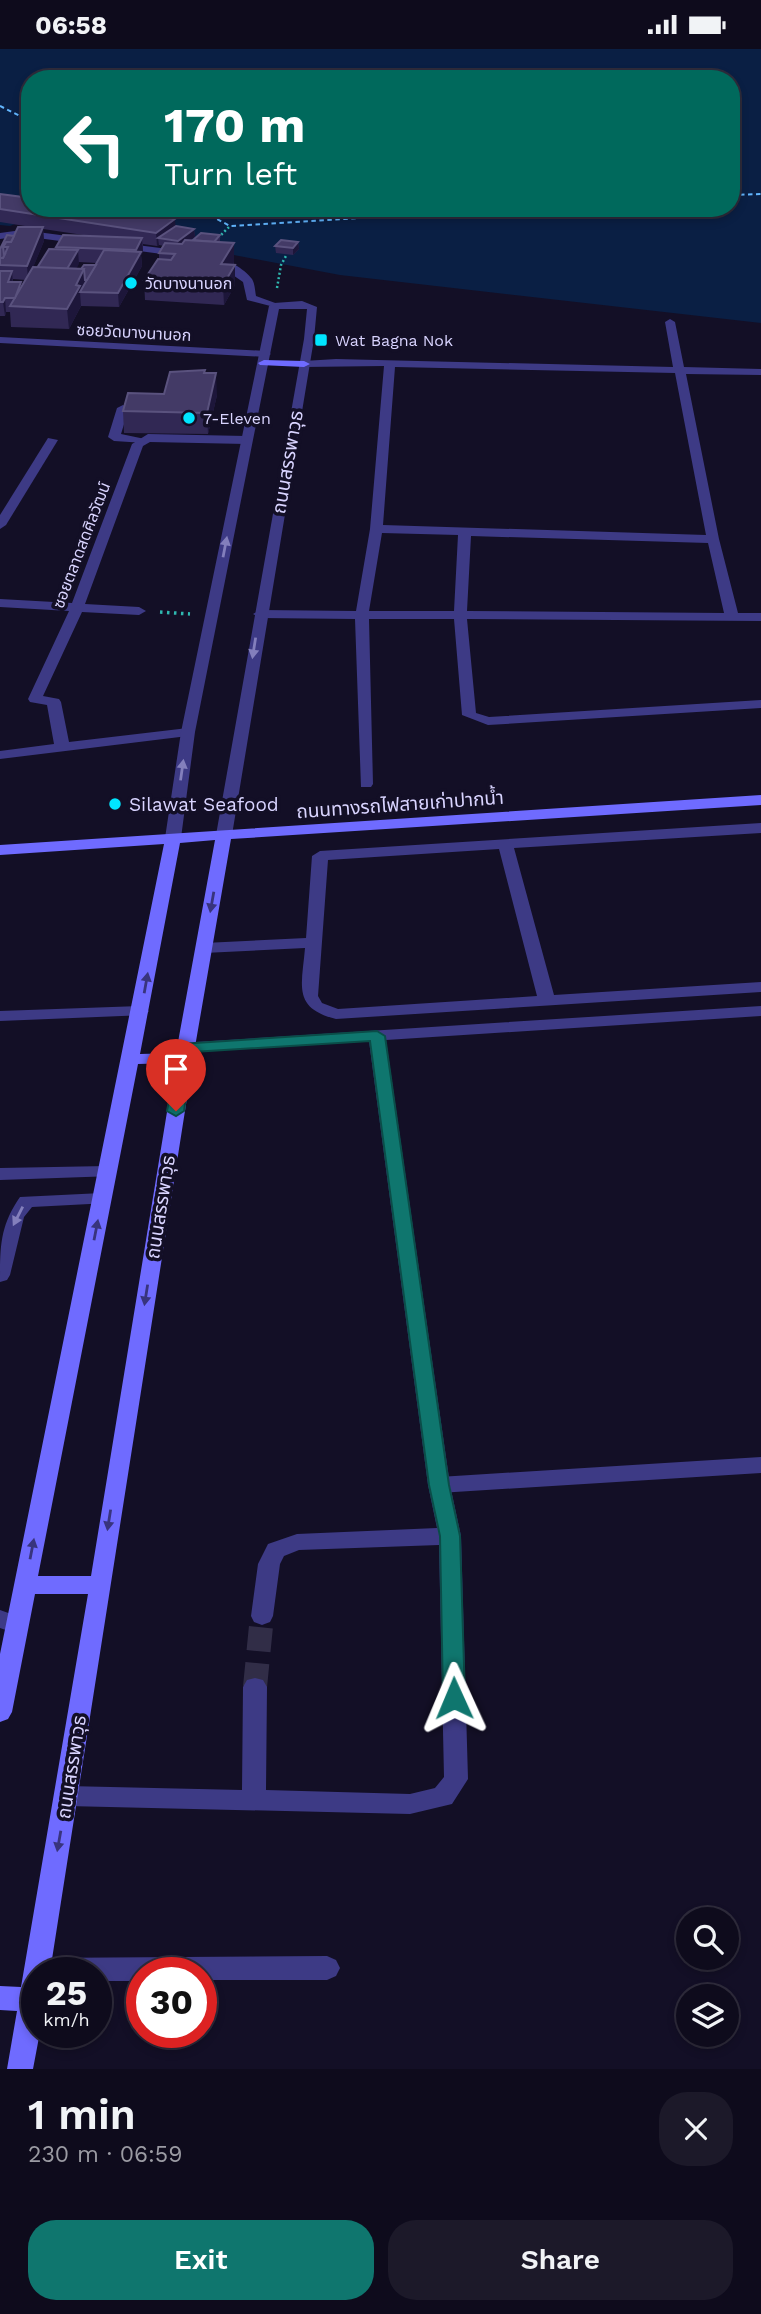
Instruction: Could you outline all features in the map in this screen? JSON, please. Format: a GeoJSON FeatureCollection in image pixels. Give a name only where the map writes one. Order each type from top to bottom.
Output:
{"type":"FeatureCollection","features":[{"type":"Feature","properties":{"kind":"main road"},"geometry":{"type":"LineString","coordinates":[[265,359],[304,365]]}},
{"type":"Feature","properties":{"kind":"main road","name":"ถนนทางรถไฟสายเก่าปากน้ำ"},"geometry":{"type":"LineString","coordinates":[[0,850],[761,800]]}},
{"type":"Feature","properties":{"kind":"main road","name":"ถนนสรรพาวุธ"},"geometry":{"type":"LineString","coordinates":[[39,1957],[185,1053],[224,835]]}},
{"type":"Feature","properties":{"kind":"main road"},"geometry":{"type":"LineString","coordinates":[[0,1712],[8,1622],[25,1585],[141,1011],[173,838]]}},
{"type":"Feature","properties":{"kind":"main road"},"geometry":{"type":"LineString","coordinates":[[131,1059],[185,1053]]}},
{"type":"Feature","properties":{"kind":"main road"},"geometry":{"type":"LineString","coordinates":[[25,1585],[99,1585]]}},
{"type":"Feature","properties":{"kind":"main road"},"geometry":{"type":"LineString","coordinates":[[0,1998],[21,1999]]}},
{"type":"Feature","properties":{"kind":"main road","name":"ถนนสรรพาวุธ"},"geometry":{"type":"LineString","coordinates":[[20,2069],[24,2048]]}},
{"type":"Feature","properties":{"kind":"street"},"geometry":{"type":"LineString","coordinates":[[0,236],[22,233],[92,242]]}},
{"type":"Feature","properties":{"kind":"street"},"geometry":{"type":"LineString","coordinates":[[105,244],[219,259],[248,281],[251,298],[274,306],[188,732],[173,838]]}},
{"type":"Feature","properties":{"kind":"street","name":"ถนนสรรพาวุธ"},"geometry":{"type":"LineString","coordinates":[[224,835],[313,307],[302,304],[274,306]]}},
{"type":"Feature","properties":{"kind":"street"},"geometry":{"type":"LineString","coordinates":[[670,322],[713,539],[732,617]]}},
{"type":"Feature","properties":{"kind":"street","name":"ซอยวัดบางนานอก"},"geometry":{"type":"LineString","coordinates":[[0,340],[265,359]]}},
{"type":"Feature","properties":{"kind":"street"},"geometry":{"type":"LineString","coordinates":[[304,365],[336,362],[761,372]]}},
{"type":"Feature","properties":{"kind":"street"},"geometry":{"type":"LineString","coordinates":[[366,784],[362,615],[376,529],[390,363]]}},
{"type":"Feature","properties":{"kind":"street"},"geometry":{"type":"LineString","coordinates":[[123,408],[114,437],[141,441],[148,438],[246,440]]}},
{"type":"Feature","properties":{"kind":"street"},"geometry":{"type":"LineString","coordinates":[[0,525],[52,439]]}},
{"type":"Feature","properties":{"kind":"street","name":"ซอยตลาดสดศิลวัฒน์"},"geometry":{"type":"LineString","coordinates":[[62,746],[54,702],[35,699],[77,607],[141,441]]}},
{"type":"Feature","properties":{"kind":"street"},"geometry":{"type":"LineString","coordinates":[[376,529],[713,539]]}},
{"type":"Feature","properties":{"kind":"street"},"geometry":{"type":"LineString","coordinates":[[465,532],[460,616],[468,715],[488,721],[761,704]]}},
{"type":"Feature","properties":{"kind":"street"},"geometry":{"type":"LineString","coordinates":[[0,603],[139,611]]}},
{"type":"Feature","properties":{"kind":"street"},"geometry":{"type":"LineString","coordinates":[[260,614],[761,617]]}},
{"type":"Feature","properties":{"kind":"street"},"geometry":{"type":"LineString","coordinates":[[0,755],[188,732]]}},
{"type":"Feature","properties":{"kind":"street"},"geometry":{"type":"LineString","coordinates":[[761,828],[320,856],[310,996],[316,1006],[336,1014],[761,987]]}},
{"type":"Feature","properties":{"kind":"street"},"geometry":{"type":"LineString","coordinates":[[505,844],[547,1002]]}},
{"type":"Feature","properties":{"kind":"street"},"geometry":{"type":"LineString","coordinates":[[204,948],[313,943]]}},
{"type":"Feature","properties":{"kind":"street"},"geometry":{"type":"LineString","coordinates":[[0,1016],[141,1011]]}},
{"type":"Feature","properties":{"kind":"street"},"geometry":{"type":"LineString","coordinates":[[185,1053],[377,1036],[761,1011]]}},
{"type":"Feature","properties":{"kind":"street"},"geometry":{"type":"LineString","coordinates":[[67,1796],[410,1804],[443,1797],[456,1779],[450,1536],[439,1485],[377,1036]]}},
{"type":"Feature","properties":{"kind":"street"},"geometry":{"type":"LineString","coordinates":[[0,1174],[107,1172]]}},
{"type":"Feature","properties":{"kind":"street"},"geometry":{"type":"LineString","coordinates":[[0,1275],[15,1216],[27,1201],[102,1199]]}},
{"type":"Feature","properties":{"kind":"street"},"geometry":{"type":"LineString","coordinates":[[439,1485],[761,1465]]}},
{"type":"Feature","properties":{"kind":"street"},"geometry":{"type":"LineString","coordinates":[[262,1616],[269,1565],[276,1550],[297,1542],[450,1536]]}},
{"type":"Feature","properties":{"kind":"street"},"geometry":{"type":"LineString","coordinates":[[254,1802],[255,1687]]}},
{"type":"Feature","properties":{"kind":"street"},"geometry":{"type":"LineString","coordinates":[[112,1969],[327,1968]]}},
{"type":"Feature","properties":{"kind":"path"},"geometry":{"type":"LineString","coordinates":[[281,265],[287,254]]}},
{"type":"Feature","properties":{"kind":"path"},"geometry":{"type":"LineString","coordinates":[[139,611],[212,615]]}},
{"type":"Feature","properties":{"kind":"water"},"geometry":{"type":"Polygon","coordinates":[[[0,49],[761,49],[761,323],[340,275],[32,217],[10,226],[0,225],[0,49]]]}},
{"type":"Feature","properties":{"kind":"building"},"geometry":{"type":"Polygon","coordinates":[[[0,194],[21,197],[21,212],[0,209],[0,194]]]}},
{"type":"Feature","properties":{"kind":"building"},"geometry":{"type":"Polygon","coordinates":[[[52,217],[175,219],[156,233],[52,217]]]}},
{"type":"Feature","properties":{"kind":"building"},"geometry":{"type":"Polygon","coordinates":[[[176,226],[194,229],[178,241],[158,238],[176,226]]]}},
{"type":"Feature","properties":{"kind":"building"},"geometry":{"type":"Polygon","coordinates":[[[18,227],[43,227],[27,266],[0,265],[0,258],[3,258],[8,247],[3,247],[6,242],[11,242],[18,227]]]}},
{"type":"Feature","properties":{"kind":"building"},"geometry":{"type":"Polygon","coordinates":[[[201,233],[220,235],[214,242],[193,240],[201,233]]]}},
{"type":"Feature","properties":{"kind":"building"},"geometry":{"type":"Polygon","coordinates":[[[7,235],[14,236],[11,242],[6,242],[3,247],[5,254],[0,258],[0,249],[7,235]]]}},
{"type":"Feature","properties":{"kind":"building"},"geometry":{"type":"Polygon","coordinates":[[[63,235],[142,238],[136,250],[56,247],[63,235]]]}},
{"type":"Feature","properties":{"kind":"building"},"geometry":{"type":"Polygon","coordinates":[[[185,240],[234,243],[221,264],[235,265],[223,285],[144,280],[158,259],[171,260],[175,254],[159,253],[165,243],[182,244],[185,240]]]}},
{"type":"Feature","properties":{"kind":"building"},"geometry":{"type":"Polygon","coordinates":[[[281,240],[298,242],[293,248],[275,246],[281,240]]]}},
{"type":"Feature","properties":{"kind":"building"},"geometry":{"type":"Polygon","coordinates":[[[49,249],[78,250],[67,269],[37,268],[49,249]]]}},
{"type":"Feature","properties":{"kind":"building"},"geometry":{"type":"Polygon","coordinates":[[[104,250],[141,252],[118,293],[80,292],[104,250]]]}},
{"type":"Feature","properties":{"kind":"building"},"geometry":{"type":"Polygon","coordinates":[[[84,265],[96,265],[87,280],[84,269],[81,269],[84,265]]]}},
{"type":"Feature","properties":{"kind":"building"},"geometry":{"type":"Polygon","coordinates":[[[33,267],[84,269],[76,285],[80,286],[67,309],[10,306],[33,267]]]}},
{"type":"Feature","properties":{"kind":"building"},"geometry":{"type":"Polygon","coordinates":[[[0,271],[12,271],[8,282],[21,282],[15,298],[5,298],[3,302],[0,302],[0,271]]]}},
{"type":"Feature","properties":{"kind":"building"},"geometry":{"type":"Polygon","coordinates":[[[205,370],[204,373],[216,373],[207,413],[123,411],[128,393],[164,394],[170,372],[205,370]]]}},
{"type":"Feature","properties":{"kind":"ferry route"},"geometry":{"type":"LineString","coordinates":[[0,106],[21,116]]}},
{"type":"Feature","properties":{"kind":"ferry route"},"geometry":{"type":"LineString","coordinates":[[740,195],[761,194]]}},
{"type":"Feature","properties":{"kind":"ferry route"},"geometry":{"type":"LineString","coordinates":[[213,217],[230,226],[376,217]]}},
{"type":"Feature","properties":{"kind":"tunnel"},"geometry":{"type":"LineString","coordinates":[[255,1687],[262,1616]]}},
{"type":"Feature","properties":{"kind":"place","name":"วัดบางนานอก"},"geometry":{"type":"Point","coordinates":[131,283]}},
{"type":"Feature","properties":{"kind":"place","name":"Wat Bagna Nok"},"geometry":{"type":"Point","coordinates":[321,340]}},
{"type":"Feature","properties":{"kind":"place","name":"7-Eleven"},"geometry":{"type":"Point","coordinates":[189,418]}},
{"type":"Feature","properties":{"kind":"place","name":"Silawat Seafood"},"geometry":{"type":"Point","coordinates":[115,804]}},
{"type":"Feature","properties":{"kind":"route"},"geometry":{"type":"LineString","coordinates":[[176,1111],[186,1047],[377,1036],[439,1485],[450,1536],[454,1698]]}}]}
